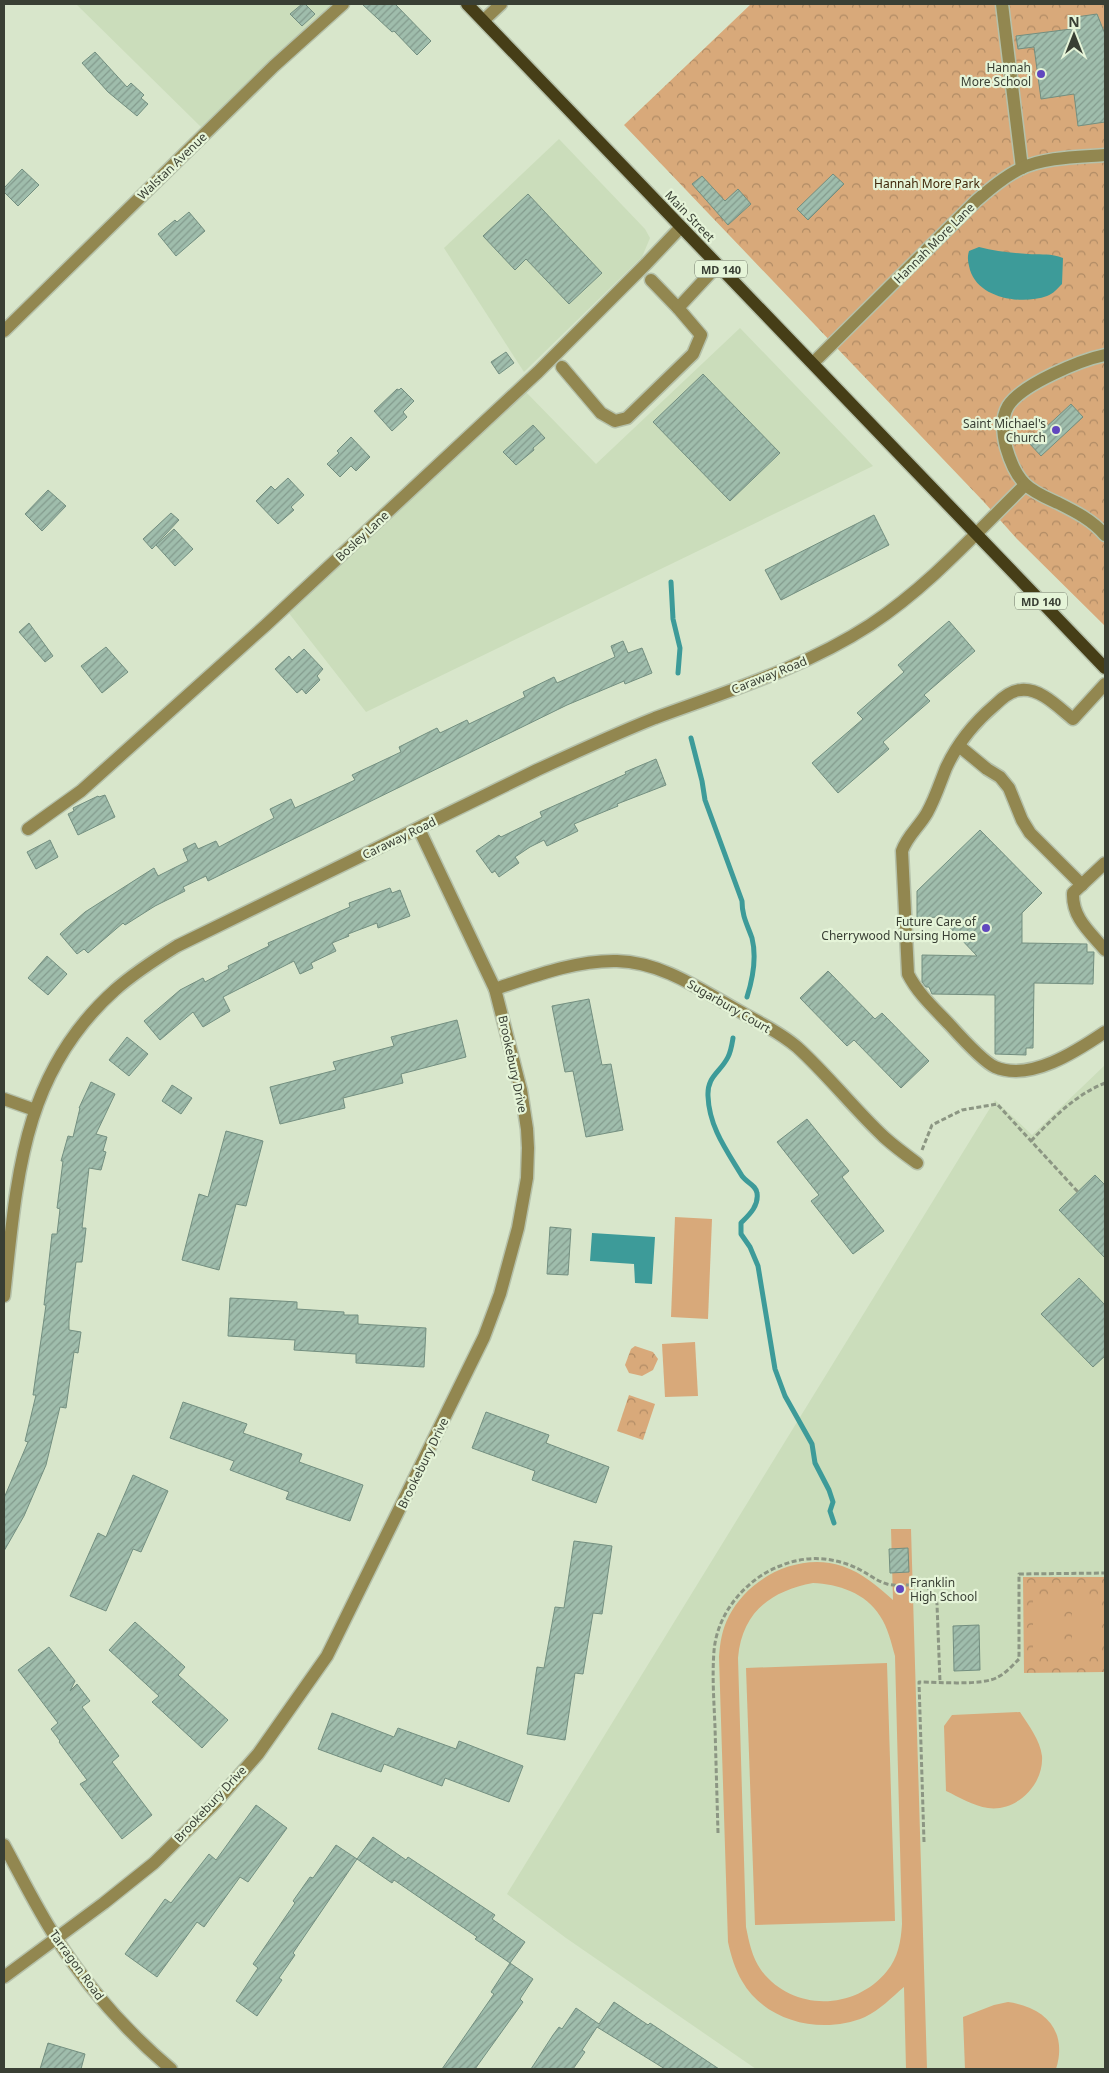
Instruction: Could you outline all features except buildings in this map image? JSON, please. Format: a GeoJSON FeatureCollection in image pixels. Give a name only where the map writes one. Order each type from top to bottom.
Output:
{"type":"FeatureCollection","features":[{"type":"Feature","properties":{"kind":"main road","name":"Main Street"},"geometry":{"type":"LineString","coordinates":[[467,4],[976,534]]}},
{"type":"Feature","properties":{"kind":"main road","name":"MD 140"},"geometry":{"type":"LineString","coordinates":[[976,534],[1105,668]]}},
{"type":"Feature","properties":{"kind":"street","name":"Walstan Avenue"},"geometry":{"type":"LineString","coordinates":[[4,330],[274,66],[343,4]]}},
{"type":"Feature","properties":{"kind":"street"},"geometry":{"type":"LineString","coordinates":[[484,20],[501,4]]}},
{"type":"Feature","properties":{"kind":"street"},"geometry":{"type":"LineString","coordinates":[[1002,4],[1022,168]]}},
{"type":"Feature","properties":{"kind":"street","name":"Hannah More Lane"},"geometry":{"type":"LineString","coordinates":[[813,363],[976,201],[997,184],[1022,168],[1073,157],[1105,156]]}},
{"type":"Feature","properties":{"kind":"street","name":"Bosley Lane"},"geometry":{"type":"LineString","coordinates":[[28,829],[81,791],[266,626],[538,372],[681,227]]}},
{"type":"Feature","properties":{"kind":"street"},"geometry":{"type":"LineString","coordinates":[[678,308],[718,266]]}},
{"type":"Feature","properties":{"kind":"street"},"geometry":{"type":"LineString","coordinates":[[562,367],[601,413],[615,420],[627,418],[693,354],[701,336],[652,280]]}},
{"type":"Feature","properties":{"kind":"street"},"geometry":{"type":"LineString","coordinates":[[1105,355],[1091,358],[1032,385],[1008,406],[1004,421],[1004,438],[1015,472],[1026,485],[1044,497],[1080,514],[1096,524],[1105,535]]}},
{"type":"Feature","properties":{"kind":"street","name":"Caraway Road"},"geometry":{"type":"LineString","coordinates":[[4,1296],[14,1205],[22,1157],[34,1110],[58,1060],[95,1010],[116,989],[144,967],[195,937],[594,743],[807,660],[870,625],[920,587],[1026,485]]}},
{"type":"Feature","properties":{"kind":"street"},"geometry":{"type":"LineString","coordinates":[[1105,684],[1073,719],[1044,696],[1032,691],[1021,690],[1010,693],[978,719],[947,767],[926,816],[906,841],[902,851],[908,974],[915,988],[956,1032],[994,1066],[1018,1070],[1044,1067],[1105,1032]]}},
{"type":"Feature","properties":{"kind":"street"},"geometry":{"type":"LineString","coordinates":[[959,746],[987,770],[1000,777],[1009,788],[1022,820],[1030,833],[1082,885]]}},
{"type":"Feature","properties":{"kind":"street","name":"Brookebury Drive"},"geometry":{"type":"LineString","coordinates":[[4,1977],[104,1903],[154,1863],[215,1803],[258,1754],[327,1656],[484,1337],[500,1294],[518,1228],[527,1178],[528,1148],[521,1090],[496,989],[419,829]]}},
{"type":"Feature","properties":{"kind":"street"},"geometry":{"type":"LineString","coordinates":[[1105,863],[1073,893],[1075,911],[1079,921],[1105,950]]}},
{"type":"Feature","properties":{"kind":"street","name":"Sugarbury Court"},"geometry":{"type":"LineString","coordinates":[[496,989],[546,972],[599,961],[642,964],[662,970],[684,980],[796,1046],[885,1138],[917,1163]]}},
{"type":"Feature","properties":{"kind":"street"},"geometry":{"type":"LineString","coordinates":[[4,1099],[34,1110]]}},
{"type":"Feature","properties":{"kind":"street","name":"Tarragon Road"},"geometry":{"type":"LineString","coordinates":[[4,1845],[56,1938],[93,1989],[116,2018],[171,2069]]}},
{"type":"Feature","properties":{"kind":"path"},"geometry":{"type":"LineString","coordinates":[[1031,1141],[1052,1119],[1080,1096],[1105,1083]]}},
{"type":"Feature","properties":{"kind":"path"},"geometry":{"type":"LineString","coordinates":[[917,1163],[932,1125],[962,1110],[997,1104],[1078,1192]]}},
{"type":"Feature","properties":{"kind":"path"},"geometry":{"type":"LineString","coordinates":[[718,1833],[714,1649],[724,1616],[741,1592],[752,1581],[790,1562],[819,1558],[851,1564],[889,1585],[914,1584],[926,1587],[934,1594],[938,1604],[940,1682]]}},
{"type":"Feature","properties":{"kind":"path"},"geometry":{"type":"LineString","coordinates":[[924,1842],[919,1682],[986,1681],[998,1678],[1019,1659],[1019,1574],[1105,1573]]}},
{"type":"Feature","properties":{"kind":"shaded area"},"geometry":{"type":"Polygon","coordinates":[[[76,4],[332,4],[201,127],[76,4]]]}},
{"type":"Feature","properties":{"kind":"shaded area"},"geometry":{"type":"Polygon","coordinates":[[[559,139],[645,229],[650,238],[642,257],[524,372],[444,248],[559,139]]]}},
{"type":"Feature","properties":{"kind":"shaded area"},"geometry":{"type":"Polygon","coordinates":[[[740,328],[873,466],[366,712],[288,612],[524,390],[596,464],[740,328]]]}},
{"type":"Feature","properties":{"kind":"shaded area","name":"Franklin High School"},"geometry":{"type":"Polygon","coordinates":[[[1105,1065],[1105,2069],[756,2069],[566,1938],[507,1894],[995,1100],[1032,1135],[1105,1065]]]}},
{"type":"Feature","properties":{"kind":"green space","name":"Hannah More Park"},"geometry":{"type":"Polygon","coordinates":[[[751,4],[1105,4],[1105,626],[1017,539],[983,501],[624,125],[751,4]]]}},
{"type":"Feature","properties":{"kind":"green space"},"geometry":{"type":"Polygon","coordinates":[[[675,1217],[712,1219],[708,1319],[671,1317],[675,1217]]]}},
{"type":"Feature","properties":{"kind":"green space"},"geometry":{"type":"Polygon","coordinates":[[[695,1342],[698,1396],[665,1397],[662,1344],[695,1342]]]}},
{"type":"Feature","properties":{"kind":"green space"},"geometry":{"type":"Polygon","coordinates":[[[635,1346],[653,1352],[658,1359],[653,1370],[642,1376],[629,1373],[625,1365],[631,1349],[635,1346]]]}},
{"type":"Feature","properties":{"kind":"green space"},"geometry":{"type":"Polygon","coordinates":[[[629,1395],[655,1404],[643,1440],[617,1431],[629,1395]]]}},
{"type":"Feature","properties":{"kind":"green space"},"geometry":{"type":"Polygon","coordinates":[[[891,1529],[911,1529],[927,2069],[906,2069],[904,1987],[876,2011],[865,2017],[831,2025],[797,2022],[780,2016],[765,2007],[752,1995],[737,1972],[728,1942],[719,1657],[722,1636],[729,1616],[738,1602],[762,1579],[793,1565],[809,1562],[842,1566],[857,1572],[893,1600],[891,1529]],[[813,1583],[784,1592],[761,1606],[752,1616],[746,1628],[738,1658],[746,1927],[750,1944],[753,1955],[761,1970],[774,1984],[789,1994],[806,1999],[824,2001],[858,1994],[874,1984],[894,1961],[900,1943],[902,1924],[895,1656],[885,1625],[867,1601],[851,1591],[813,1583]]]}},
{"type":"Feature","properties":{"kind":"green space"},"geometry":{"type":"Polygon","coordinates":[[[1023,1577],[1105,1577],[1105,1672],[1024,1673],[1023,1577]]]}},
{"type":"Feature","properties":{"kind":"green space"},"geometry":{"type":"Polygon","coordinates":[[[1033,1595],[1061,1595],[1061,1656],[1033,1656],[1033,1595]]]}},
{"type":"Feature","properties":{"kind":"green space"},"geometry":{"type":"Polygon","coordinates":[[[1072,1595],[1100,1595],[1101,1656],[1072,1656],[1072,1595]]]}},
{"type":"Feature","properties":{"kind":"green space"},"geometry":{"type":"Polygon","coordinates":[[[887,1663],[895,1921],[755,1925],[746,1668],[887,1663]]]}},
{"type":"Feature","properties":{"kind":"green space"},"geometry":{"type":"Polygon","coordinates":[[[1020,1712],[1037,1739],[1042,1756],[1038,1777],[1026,1794],[1009,1806],[988,1808],[946,1791],[944,1726],[952,1715],[1020,1712]]]}},
{"type":"Feature","properties":{"kind":"green space"},"geometry":{"type":"Polygon","coordinates":[[[1008,2002],[1033,2009],[1043,2015],[1050,2023],[1056,2032],[1059,2043],[1056,2069],[965,2069],[963,2017],[994,2005],[1008,2002]]]}},
{"type":"Feature","properties":{"kind":"water"},"geometry":{"type":"Polygon","coordinates":[[[979,247],[991,250],[1059,256],[1063,258],[1062,284],[1051,294],[1037,299],[1014,299],[992,293],[982,288],[970,270],[969,251],[979,247]]]}},
{"type":"Feature","properties":{"kind":"water"},"geometry":{"type":"Polygon","coordinates":[[[592,1233],[655,1237],[652,1284],[635,1283],[634,1264],[590,1261],[592,1233]]]}},
{"type":"Feature","properties":{"kind":"waterway"},"geometry":{"type":"LineString","coordinates":[[671,582],[673,619],[680,648],[678,673]]}},
{"type":"Feature","properties":{"kind":"waterway"},"geometry":{"type":"LineString","coordinates":[[691,738],[705,800],[742,901],[744,916],[752,938],[754,968],[747,997]]}},
{"type":"Feature","properties":{"kind":"waterway"},"geometry":{"type":"LineString","coordinates":[[733,1038],[728,1057],[712,1079],[708,1089],[709,1107],[715,1128],[725,1148],[742,1176],[753,1186],[757,1193],[753,1210],[741,1223],[741,1234],[750,1247],[758,1266],[775,1369],[785,1396],[812,1444],[815,1463],[833,1502],[830,1511],[834,1523]]}},
{"type":"Feature","properties":{"kind":"place","name":"Hannah More School"},"geometry":{"type":"Point","coordinates":[1041,74]}},
{"type":"Feature","properties":{"kind":"place","name":"Saint Michael's Church"},"geometry":{"type":"Point","coordinates":[1056,430]}},
{"type":"Feature","properties":{"kind":"place","name":"Future Care of Cherrywood Nursing Home"},"geometry":{"type":"Point","coordinates":[986,928]}},
{"type":"Feature","properties":{"kind":"place","name":"Franklin High School"},"geometry":{"type":"Point","coordinates":[900,1589]}}]}
